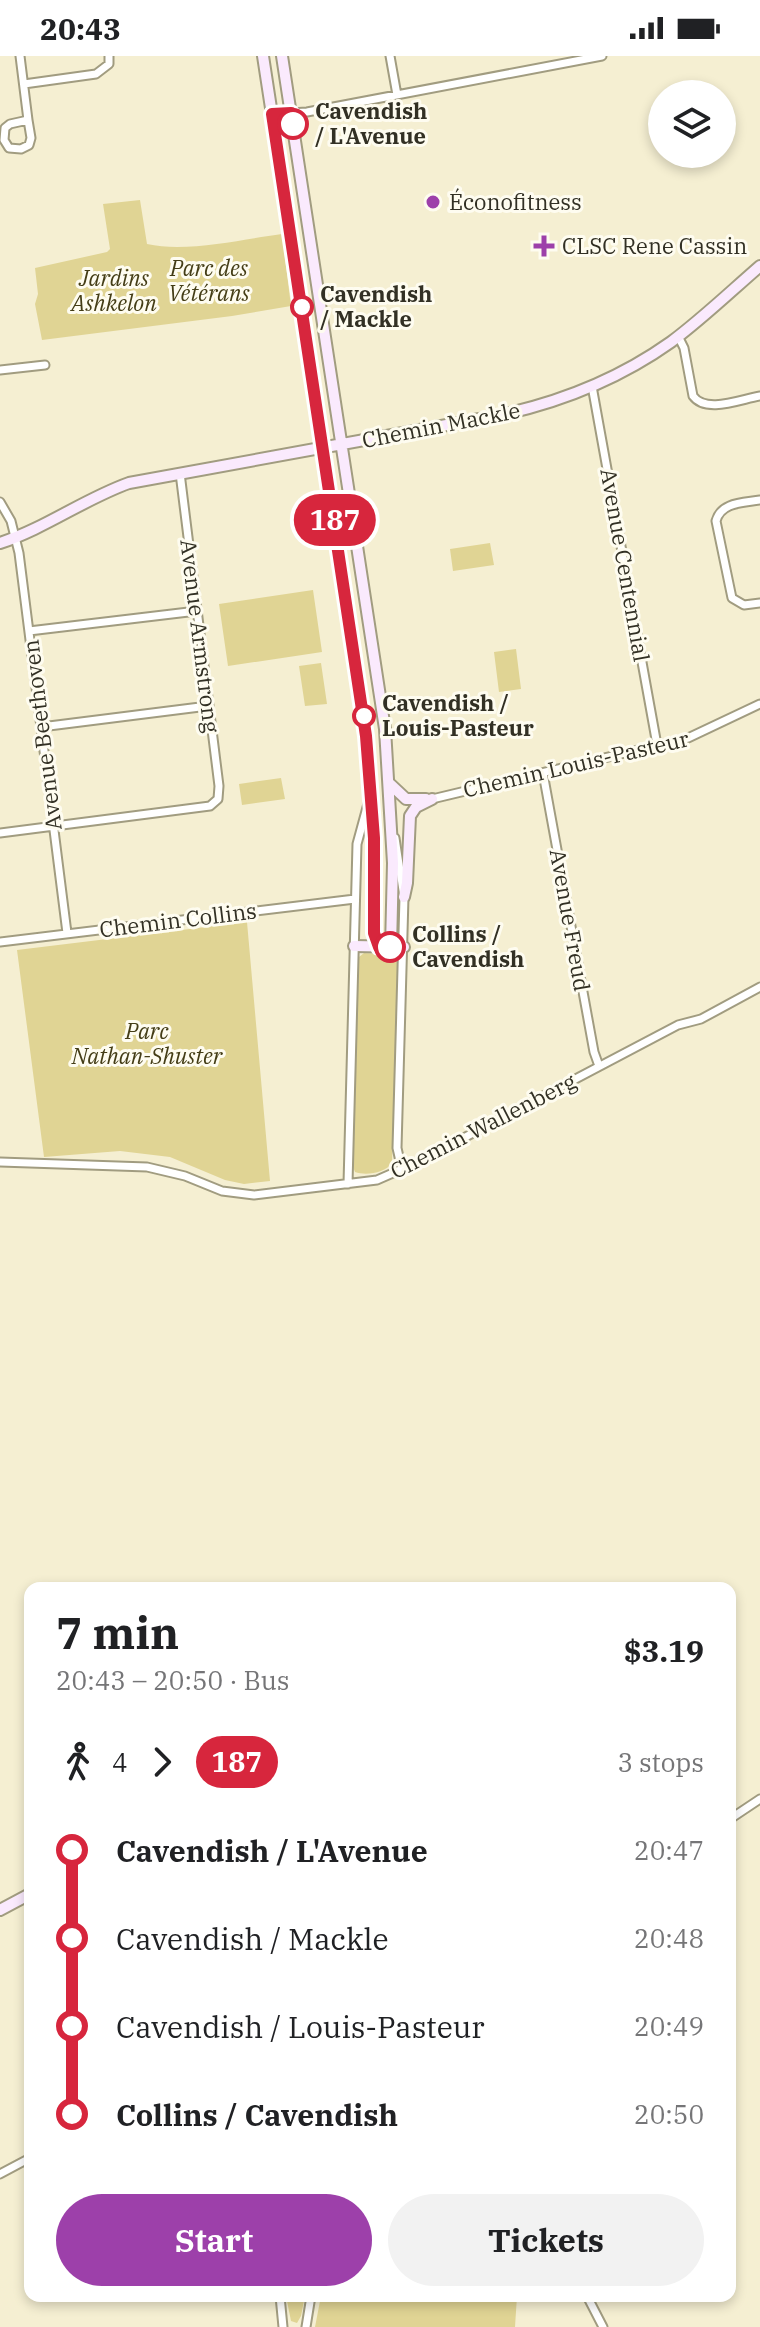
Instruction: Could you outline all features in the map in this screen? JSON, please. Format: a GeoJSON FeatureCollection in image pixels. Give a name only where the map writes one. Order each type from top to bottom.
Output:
{"type":"FeatureCollection","features":[{"type":"Feature","properties":{"kind":"main road"},"geometry":{"type":"LineString","coordinates":[[263,56],[364,714],[374,849],[373,927],[379,947]]}},
{"type":"Feature","properties":{"kind":"main road"},"geometry":{"type":"LineString","coordinates":[[282,56],[385,729],[393,863],[391,947]]}},
{"type":"Feature","properties":{"kind":"main road","name":"Chemin Mackle"},"geometry":{"type":"LineString","coordinates":[[0,543],[54,521],[111,489],[129,483],[504,415],[554,401],[641,361],[678,336],[760,266]]}},
{"type":"Feature","properties":{"kind":"main road"},"geometry":{"type":"LineString","coordinates":[[390,784],[406,799],[432,799]]}},
{"type":"Feature","properties":{"kind":"main road"},"geometry":{"type":"LineString","coordinates":[[404,897],[410,816],[416,807],[432,799]]}},
{"type":"Feature","properties":{"kind":"main road"},"geometry":{"type":"LineString","coordinates":[[354,946],[404,947]]}},
{"type":"Feature","properties":{"kind":"main road"},"geometry":{"type":"LineString","coordinates":[[0,1910],[24,1897]]}},
{"type":"Feature","properties":{"kind":"street"},"geometry":{"type":"LineString","coordinates":[[20,56],[31,135],[29,145],[9,148],[4,140],[5,128],[28,120]]}},
{"type":"Feature","properties":{"kind":"street"},"geometry":{"type":"LineString","coordinates":[[24,84],[96,74],[109,64],[109,56]]}},
{"type":"Feature","properties":{"kind":"street"},"geometry":{"type":"LineString","coordinates":[[390,56],[397,95]]}},
{"type":"Feature","properties":{"kind":"street"},"geometry":{"type":"LineString","coordinates":[[272,114],[397,95],[602,56]]}},
{"type":"Feature","properties":{"kind":"street"},"geometry":{"type":"LineString","coordinates":[[678,336],[698,402],[708,405],[760,396]]}},
{"type":"Feature","properties":{"kind":"street"},"geometry":{"type":"LineString","coordinates":[[0,370],[45,365]]}},
{"type":"Feature","properties":{"kind":"street","name":"Avenue Centennial"},"geometry":{"type":"LineString","coordinates":[[592,386],[657,745]]}},
{"type":"Feature","properties":{"kind":"street","name":"Avenue Armstrong"},"geometry":{"type":"LineString","coordinates":[[53,825],[210,806],[218,799],[219,786],[180,473]]}},
{"type":"Feature","properties":{"kind":"street"},"geometry":{"type":"LineString","coordinates":[[760,500],[726,506],[718,513],[716,521],[731,595],[741,605],[760,603]]}},
{"type":"Feature","properties":{"kind":"street","name":"Avenue Beethoven"},"geometry":{"type":"LineString","coordinates":[[0,502],[16,538],[67,933]]}},
{"type":"Feature","properties":{"kind":"street"},"geometry":{"type":"LineString","coordinates":[[29,631],[197,611]]}},
{"type":"Feature","properties":{"kind":"street","name":"Chemin Louis-Pasteur"},"geometry":{"type":"LineString","coordinates":[[432,799],[699,735],[760,704]]}},
{"type":"Feature","properties":{"kind":"street"},"geometry":{"type":"LineString","coordinates":[[41,727],[208,706]]}},
{"type":"Feature","properties":{"kind":"street","name":"Avenue Freud"},"geometry":{"type":"LineString","coordinates":[[543,773],[599,1066]]}},
{"type":"Feature","properties":{"kind":"street"},"geometry":{"type":"LineString","coordinates":[[348,1184],[357,837],[371,795]]}},
{"type":"Feature","properties":{"kind":"street"},"geometry":{"type":"LineString","coordinates":[[389,810],[404,897],[397,1148],[402,1170]]}},
{"type":"Feature","properties":{"kind":"street"},"geometry":{"type":"LineString","coordinates":[[0,833],[53,825]]}},
{"type":"Feature","properties":{"kind":"street","name":"Chemin Collins"},"geometry":{"type":"LineString","coordinates":[[0,942],[355,899]]}},
{"type":"Feature","properties":{"kind":"street","name":"Chemin Wallenberg"},"geometry":{"type":"LineString","coordinates":[[0,1162],[147,1167],[240,1194],[268,1194],[377,1180],[402,1170],[678,1025],[701,1019],[760,987]]}},
{"type":"Feature","properties":{"kind":"street"},"geometry":{"type":"LineString","coordinates":[[736,1815],[760,1799]]}},
{"type":"Feature","properties":{"kind":"street"},"geometry":{"type":"LineString","coordinates":[[0,2174],[24,2161]]}},
{"type":"Feature","properties":{"kind":"street"},"geometry":{"type":"LineString","coordinates":[[281,2302],[283,2327]]}},
{"type":"Feature","properties":{"kind":"street"},"geometry":{"type":"LineString","coordinates":[[306,2327],[310,2302]]}},
{"type":"Feature","properties":{"kind":"street"},"geometry":{"type":"LineString","coordinates":[[590,2302],[603,2327]]}},
{"type":"Feature","properties":{"kind":"green space"},"geometry":{"type":"Polygon","coordinates":[[[140,200],[147,244],[197,246],[282,234],[291,306],[42,340],[35,304],[38,294],[35,268],[107,252],[110,249],[103,204],[140,200]]]}},
{"type":"Feature","properties":{"kind":"green space"},"geometry":{"type":"Polygon","coordinates":[[[490,543],[494,565],[453,571],[450,549],[490,543]]]}},
{"type":"Feature","properties":{"kind":"green space"},"geometry":{"type":"Polygon","coordinates":[[[313,590],[322,652],[228,666],[219,604],[313,590]]]}},
{"type":"Feature","properties":{"kind":"green space"},"geometry":{"type":"Polygon","coordinates":[[[516,649],[521,689],[499,692],[494,652],[516,649]]]}},
{"type":"Feature","properties":{"kind":"green space"},"geometry":{"type":"Polygon","coordinates":[[[321,663],[327,704],[305,706],[299,666],[321,663]]]}},
{"type":"Feature","properties":{"kind":"green space"},"geometry":{"type":"Polygon","coordinates":[[[281,778],[285,799],[242,805],[239,784],[281,778]]]}},
{"type":"Feature","properties":{"kind":"green space","name":"Parc Nathan-Shuster"},"geometry":{"type":"Polygon","coordinates":[[[247,922],[270,1181],[244,1184],[225,1180],[170,1157],[120,1151],[44,1157],[17,950],[247,922]]]}},
{"type":"Feature","properties":{"kind":"green space"},"geometry":{"type":"Polygon","coordinates":[[[364,953],[382,954],[382,957],[394,954],[398,959],[392,1163],[375,1173],[364,1174],[355,1172],[352,1164],[359,957],[364,953]]]}},
{"type":"Feature","properties":{"kind":"green space"},"geometry":{"type":"Polygon","coordinates":[[[287,2302],[304,2302],[297,2323],[291,2321],[287,2302]]]}},
{"type":"Feature","properties":{"kind":"green space"},"geometry":{"type":"Polygon","coordinates":[[[320,2302],[517,2302],[515,2327],[315,2327],[320,2302]]]}},
{"type":"Feature","properties":{"kind":"bus line","name":"187"},"geometry":{"type":"LineString","coordinates":[[293,124],[291,113],[272,114],[366,736],[374,838],[374,933],[379,947],[390,947]]}},
{"type":"Feature","properties":{"kind":"place","name":"Cavendish / L'Avenue"},"geometry":{"type":"Point","coordinates":[293,124]}},
{"type":"Feature","properties":{"kind":"place","name":"Éconofitness"},"geometry":{"type":"Point","coordinates":[433,202]}},
{"type":"Feature","properties":{"kind":"place","name":"CLSC Rene Cassin"},"geometry":{"type":"Point","coordinates":[544,246]}},
{"type":"Feature","properties":{"kind":"place","name":"Cavendish / Mackle"},"geometry":{"type":"Point","coordinates":[302,307]}},
{"type":"Feature","properties":{"kind":"place","name":"Cavendish / Louis-Pasteur"},"geometry":{"type":"Point","coordinates":[364,716]}},
{"type":"Feature","properties":{"kind":"place","name":"Collins / Cavendish"},"geometry":{"type":"Point","coordinates":[390,947]}},
{"type":"Feature","properties":{"kind":"park label","name":"Parc des Vétérans"},"geometry":{"type":"Point","coordinates":[209,280]}},
{"type":"Feature","properties":{"kind":"park label","name":"Jardins Ashkelon"},"geometry":{"type":"Point","coordinates":[114,290]}}]}
